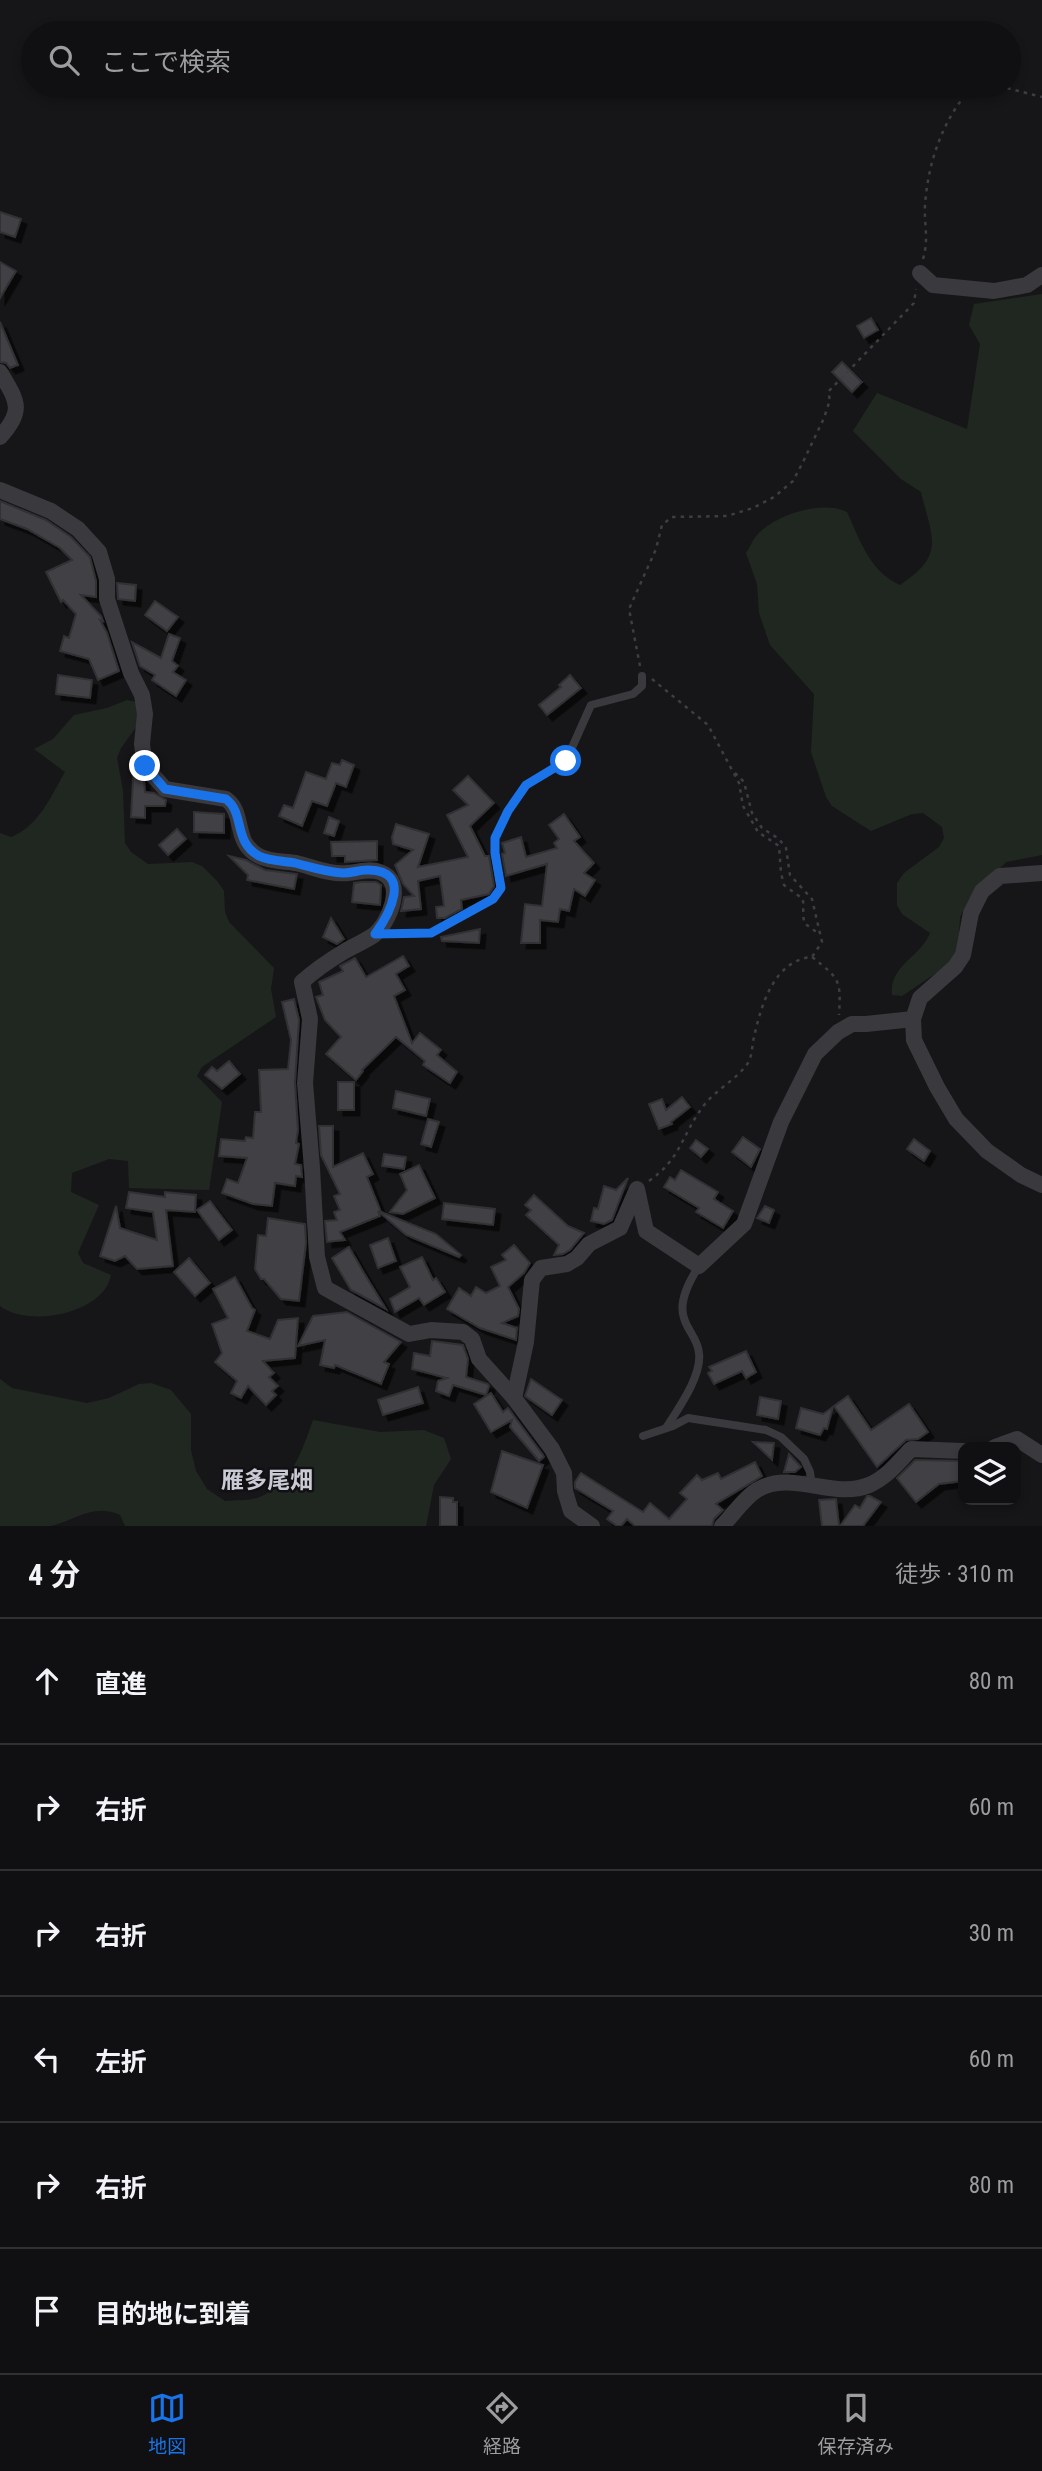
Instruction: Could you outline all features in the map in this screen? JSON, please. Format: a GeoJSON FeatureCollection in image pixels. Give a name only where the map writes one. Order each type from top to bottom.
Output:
{"type":"FeatureCollection","features":[{"type":"Feature","properties":{"kind":"street"},"geometry":{"type":"LineString","coordinates":[[920,273],[933,285],[994,290],[1027,285],[1042,275]]}},
{"type":"Feature","properties":{"kind":"street"},"geometry":{"type":"LineString","coordinates":[[0,372],[17,402],[17,415],[0,437]]}},
{"type":"Feature","properties":{"kind":"street"},"geometry":{"type":"LineString","coordinates":[[0,490],[51,511],[78,529],[99,552],[107,579],[107,599],[131,673],[142,695],[145,714],[142,744],[145,766],[165,789],[226,799],[233,804],[246,848],[261,858],[296,863],[326,872],[348,874],[367,869],[382,872],[390,878],[394,886],[394,901],[375,934],[315,970],[302,982],[310,1019],[306,1094],[317,1257],[325,1288],[408,1334],[431,1329],[463,1332],[472,1339],[479,1359],[514,1398],[552,1449],[564,1473],[565,1491],[571,1511],[592,1526]]}},
{"type":"Feature","properties":{"kind":"street"},"geometry":{"type":"LineString","coordinates":[[1042,873],[1000,876],[982,891],[971,913],[963,955],[955,967],[920,998],[914,1019],[914,1040],[937,1087],[957,1119],[986,1151],[1021,1175],[1042,1185]]}},
{"type":"Feature","properties":{"kind":"street"},"geometry":{"type":"LineString","coordinates":[[637,1189],[646,1231],[699,1266],[744,1224],[787,1111],[815,1055],[838,1032],[852,1024],[914,1019]]}},
{"type":"Feature","properties":{"kind":"street"},"geometry":{"type":"LineString","coordinates":[[514,1398],[526,1342],[532,1280],[541,1268],[567,1264],[577,1258],[589,1244],[620,1227],[637,1189]]}},
{"type":"Feature","properties":{"kind":"street"},"geometry":{"type":"LineString","coordinates":[[1009,1442],[1017,1439],[1042,1455]]}},
{"type":"Feature","properties":{"kind":"street"},"geometry":{"type":"LineString","coordinates":[[722,1526],[756,1491],[779,1483],[843,1491],[870,1485],[890,1471],[911,1450],[958,1451]]}},
{"type":"Feature","properties":{"kind":"lane"},"geometry":{"type":"LineString","coordinates":[[375,934],[431,933],[493,899],[501,888],[495,838],[508,811],[526,785],[566,761],[591,705],[633,694],[642,686],[642,676]]}},
{"type":"Feature","properties":{"kind":"lane"},"geometry":{"type":"LineString","coordinates":[[666,1428],[690,1388],[700,1355],[696,1340],[684,1318],[683,1307],[690,1281],[699,1266]]}},
{"type":"Feature","properties":{"kind":"lane"},"geometry":{"type":"LineString","coordinates":[[642,1436],[688,1418],[766,1430],[781,1437],[804,1460],[810,1472],[812,1486]]}},
{"type":"Feature","properties":{"kind":"path"},"geometry":{"type":"LineString","coordinates":[[1021,92],[1042,97]]}},
{"type":"Feature","properties":{"kind":"path"},"geometry":{"type":"LineString","coordinates":[[819,934],[804,923],[804,900],[784,885],[779,846],[758,832],[743,806],[739,783],[708,725],[652,679],[642,676],[629,609],[656,549],[662,525],[672,517],[727,516],[753,508],[774,497],[793,481],[824,418],[830,400],[828,392],[914,303],[917,278],[928,244],[925,207],[930,169],[943,129],[962,98]]}},
{"type":"Feature","properties":{"kind":"path"},"geometry":{"type":"LineString","coordinates":[[730,765],[744,782],[752,813],[762,828],[779,839],[786,848],[790,875],[812,899],[822,942],[812,957]]}},
{"type":"Feature","properties":{"kind":"path"},"geometry":{"type":"LineString","coordinates":[[637,1189],[672,1162],[705,1104],[749,1062],[769,989],[782,971],[799,958],[812,957],[830,971],[840,987],[838,1032]]}},
{"type":"Feature","properties":{"kind":"shaded area"},"geometry":{"type":"Polygon","coordinates":[[[1042,294],[1042,855],[1006,862],[970,898],[960,917],[958,951],[954,961],[902,996],[892,995],[895,976],[920,949],[930,933],[902,914],[897,905],[897,883],[904,873],[939,847],[944,838],[942,827],[923,813],[912,814],[871,831],[832,806],[826,797],[811,752],[814,694],[770,645],[759,613],[757,584],[746,553],[758,534],[776,520],[813,508],[837,509],[847,512],[867,554],[881,572],[900,585],[915,574],[930,555],[932,544],[921,492],[901,479],[853,431],[877,393],[967,429],[980,344],[969,325],[974,304],[1042,294]]]}},
{"type":"Feature","properties":{"kind":"shaded area"},"geometry":{"type":"Polygon","coordinates":[[[127,700],[137,702],[139,723],[117,758],[123,791],[125,843],[131,852],[148,864],[192,862],[202,866],[218,882],[224,891],[225,912],[229,922],[274,968],[271,989],[276,1017],[202,1067],[197,1076],[222,1102],[209,1190],[129,1188],[128,1161],[109,1159],[72,1173],[71,1192],[99,1205],[78,1253],[83,1263],[111,1275],[105,1288],[95,1299],[80,1308],[46,1316],[28,1316],[13,1313],[0,1306],[0,833],[11,837],[29,826],[43,809],[65,772],[34,749],[53,739],[74,715],[107,708],[127,700]]]}},
{"type":"Feature","properties":{"kind":"shaded area"},"geometry":{"type":"Polygon","coordinates":[[[0,1379],[12,1388],[87,1403],[109,1398],[139,1384],[151,1383],[171,1390],[191,1414],[191,1450],[196,1471],[207,1489],[225,1501],[257,1498],[279,1485],[294,1466],[313,1420],[380,1432],[424,1430],[444,1438],[451,1459],[434,1485],[426,1526],[125,1526],[120,1515],[101,1511],[51,1526],[0,1526],[0,1379]]]}},
{"type":"Feature","properties":{"kind":"building"},"geometry":{"type":"Polygon","coordinates":[[[0,212],[21,219],[15,237],[0,232],[0,212]]]}},
{"type":"Feature","properties":{"kind":"building"},"geometry":{"type":"Polygon","coordinates":[[[0,262],[16,271],[0,298],[0,262]]]}},
{"type":"Feature","properties":{"kind":"building"},"geometry":{"type":"Polygon","coordinates":[[[871,318],[878,330],[864,338],[857,326],[871,318]]]}},
{"type":"Feature","properties":{"kind":"building"},"geometry":{"type":"Polygon","coordinates":[[[0,322],[18,365],[10,368],[6,363],[0,362],[0,322]]]}},
{"type":"Feature","properties":{"kind":"building"},"geometry":{"type":"Polygon","coordinates":[[[842,362],[862,382],[852,392],[832,372],[842,362]]]}},
{"type":"Feature","properties":{"kind":"building"},"geometry":{"type":"Polygon","coordinates":[[[0,501],[46,520],[71,537],[90,557],[96,581],[96,597],[81,595],[101,616],[103,621],[100,620],[119,671],[98,680],[89,659],[60,651],[64,636],[69,638],[76,614],[63,600],[61,602],[46,572],[72,560],[60,548],[27,529],[0,519],[0,501]]]}},
{"type":"Feature","properties":{"kind":"building"},"geometry":{"type":"Polygon","coordinates":[[[117,583],[136,585],[135,601],[118,599],[117,583]]]}},
{"type":"Feature","properties":{"kind":"building"},"geometry":{"type":"Polygon","coordinates":[[[155,601],[178,617],[167,631],[145,615],[155,601]]]}},
{"type":"Feature","properties":{"kind":"building"},"geometry":{"type":"Polygon","coordinates":[[[169,634],[180,638],[172,661],[178,666],[173,672],[186,680],[176,696],[152,680],[155,675],[140,666],[132,642],[161,658],[169,634]]]}},
{"type":"Feature","properties":{"kind":"building"},"geometry":{"type":"Polygon","coordinates":[[[58,675],[92,680],[90,698],[56,694],[58,675]]]}},
{"type":"Feature","properties":{"kind":"building"},"geometry":{"type":"Polygon","coordinates":[[[570,675],[581,688],[547,715],[539,705],[561,687],[559,685],[570,675]]]}},
{"type":"Feature","properties":{"kind":"building"},"geometry":{"type":"Polygon","coordinates":[[[342,760],[354,765],[346,787],[336,783],[327,806],[312,801],[302,826],[279,816],[284,805],[293,808],[306,772],[326,779],[332,763],[340,765],[342,760]]]}},
{"type":"Feature","properties":{"kind":"building"},"geometry":{"type":"Polygon","coordinates":[[[134,762],[144,781],[145,792],[154,793],[166,800],[165,806],[145,806],[145,818],[131,817],[134,762]]]}},
{"type":"Feature","properties":{"kind":"building"},"geometry":{"type":"Polygon","coordinates":[[[468,776],[494,803],[470,826],[485,856],[489,856],[494,886],[489,894],[461,900],[462,909],[445,918],[437,918],[436,907],[444,906],[440,876],[418,881],[421,909],[401,911],[404,897],[414,896],[403,884],[395,865],[413,850],[393,844],[396,824],[429,834],[418,867],[468,857],[447,815],[468,805],[453,790],[468,776]]]}},
{"type":"Feature","properties":{"kind":"building"},"geometry":{"type":"Polygon","coordinates":[[[194,812],[224,814],[224,833],[194,832],[194,812]]]}},
{"type":"Feature","properties":{"kind":"building"},"geometry":{"type":"Polygon","coordinates":[[[564,814],[580,837],[574,841],[594,863],[584,873],[595,880],[585,896],[574,889],[569,911],[560,909],[558,922],[540,920],[540,943],[521,943],[525,904],[542,906],[547,864],[506,876],[502,843],[521,837],[526,857],[557,848],[554,843],[559,839],[549,825],[564,814]]]}},
{"type":"Feature","properties":{"kind":"building"},"geometry":{"type":"Polygon","coordinates":[[[329,817],[339,821],[334,836],[324,833],[329,817]]]}},
{"type":"Feature","properties":{"kind":"building"},"geometry":{"type":"Polygon","coordinates":[[[177,829],[186,839],[168,855],[159,845],[177,829]]]}},
{"type":"Feature","properties":{"kind":"building"},"geometry":{"type":"Polygon","coordinates":[[[377,841],[377,860],[345,862],[345,856],[332,856],[331,842],[377,841]]]}},
{"type":"Feature","properties":{"kind":"building"},"geometry":{"type":"Polygon","coordinates":[[[229,856],[246,860],[265,870],[297,874],[294,889],[247,880],[248,875],[229,856]]]}},
{"type":"Feature","properties":{"kind":"building"},"geometry":{"type":"Polygon","coordinates":[[[376,882],[381,885],[380,905],[352,902],[354,883],[376,882]]]}},
{"type":"Feature","properties":{"kind":"building"},"geometry":{"type":"Polygon","coordinates":[[[331,918],[344,939],[337,944],[323,937],[331,918]]]}},
{"type":"Feature","properties":{"kind":"building"},"geometry":{"type":"Polygon","coordinates":[[[480,929],[479,943],[442,941],[441,937],[480,929]]]}},
{"type":"Feature","properties":{"kind":"building"},"geometry":{"type":"Polygon","coordinates":[[[403,956],[409,966],[396,974],[405,990],[394,996],[412,1043],[420,1033],[441,1050],[437,1055],[457,1072],[450,1083],[423,1065],[425,1061],[396,1037],[362,1070],[356,1080],[326,1054],[341,1037],[325,1020],[316,997],[323,995],[319,982],[343,971],[340,966],[355,958],[366,977],[403,956]]]}},
{"type":"Feature","properties":{"kind":"building"},"geometry":{"type":"Polygon","coordinates":[[[294,999],[299,1020],[295,1082],[298,1130],[296,1143],[299,1144],[295,1164],[301,1165],[302,1177],[296,1176],[295,1186],[275,1183],[272,1206],[253,1204],[222,1193],[227,1179],[238,1183],[247,1158],[219,1156],[221,1139],[245,1141],[246,1137],[253,1138],[255,1112],[261,1112],[259,1070],[288,1069],[291,1040],[282,1002],[294,999]]]}},
{"type":"Feature","properties":{"kind":"building"},"geometry":{"type":"Polygon","coordinates":[[[229,1061],[240,1074],[222,1089],[205,1075],[212,1067],[217,1071],[229,1061]]]}},
{"type":"Feature","properties":{"kind":"building"},"geometry":{"type":"Polygon","coordinates":[[[338,1082],[354,1082],[354,1110],[338,1110],[338,1082]]]}},
{"type":"Feature","properties":{"kind":"building"},"geometry":{"type":"Polygon","coordinates":[[[396,1091],[430,1099],[426,1116],[393,1108],[396,1091]]]}},
{"type":"Feature","properties":{"kind":"building"},"geometry":{"type":"Polygon","coordinates":[[[682,1097],[690,1107],[671,1122],[672,1124],[659,1129],[649,1104],[662,1099],[666,1110],[682,1097]]]}},
{"type":"Feature","properties":{"kind":"building"},"geometry":{"type":"Polygon","coordinates":[[[428,1119],[439,1122],[431,1147],[421,1144],[428,1119]]]}},
{"type":"Feature","properties":{"kind":"building"},"geometry":{"type":"Polygon","coordinates":[[[319,1126],[333,1126],[333,1167],[363,1153],[373,1174],[367,1177],[381,1212],[436,1234],[461,1255],[459,1257],[406,1235],[378,1211],[380,1216],[340,1232],[345,1240],[327,1242],[325,1221],[337,1220],[334,1212],[340,1210],[334,1196],[340,1194],[321,1155],[319,1126]]]}},
{"type":"Feature","properties":{"kind":"building"},"geometry":{"type":"Polygon","coordinates":[[[743,1137],[760,1149],[751,1167],[732,1152],[743,1137]]]}},
{"type":"Feature","properties":{"kind":"building"},"geometry":{"type":"Polygon","coordinates":[[[914,1139],[930,1151],[924,1161],[907,1149],[914,1139]]]}},
{"type":"Feature","properties":{"kind":"building"},"geometry":{"type":"Polygon","coordinates":[[[696,1140],[708,1149],[701,1157],[690,1148],[696,1140]]]}},
{"type":"Feature","properties":{"kind":"building"},"geometry":{"type":"Polygon","coordinates":[[[384,1154],[406,1157],[404,1169],[382,1166],[384,1154]]]}},
{"type":"Feature","properties":{"kind":"building"},"geometry":{"type":"Polygon","coordinates":[[[419,1165],[435,1198],[403,1214],[390,1212],[407,1190],[400,1174],[419,1165]]]}},
{"type":"Feature","properties":{"kind":"building"},"geometry":{"type":"Polygon","coordinates":[[[681,1170],[718,1192],[714,1199],[733,1211],[723,1228],[696,1212],[699,1208],[664,1187],[670,1177],[675,1180],[681,1170]]]}},
{"type":"Feature","properties":{"kind":"building"},"geometry":{"type":"Polygon","coordinates":[[[628,1178],[612,1220],[604,1224],[591,1221],[594,1208],[598,1209],[604,1186],[616,1190],[628,1178]]]}},
{"type":"Feature","properties":{"kind":"building"},"geometry":{"type":"Polygon","coordinates":[[[129,1192],[165,1197],[165,1192],[196,1195],[195,1212],[166,1210],[173,1266],[137,1269],[125,1256],[115,1261],[100,1256],[116,1206],[120,1228],[157,1240],[153,1212],[126,1208],[129,1192]]]}},
{"type":"Feature","properties":{"kind":"building"},"geometry":{"type":"Polygon","coordinates":[[[534,1195],[568,1226],[584,1233],[570,1250],[563,1254],[554,1255],[559,1245],[526,1215],[531,1210],[525,1205],[534,1195]]]}},
{"type":"Feature","properties":{"kind":"building"},"geometry":{"type":"Polygon","coordinates":[[[210,1201],[232,1230],[219,1240],[197,1210],[210,1201]]]}},
{"type":"Feature","properties":{"kind":"building"},"geometry":{"type":"Polygon","coordinates":[[[444,1203],[495,1209],[493,1225],[442,1219],[444,1203]]]}},
{"type":"Feature","properties":{"kind":"building"},"geometry":{"type":"Polygon","coordinates":[[[765,1206],[774,1210],[769,1223],[757,1218],[765,1206]]]}},
{"type":"Feature","properties":{"kind":"building"},"geometry":{"type":"Polygon","coordinates":[[[268,1218],[305,1224],[306,1243],[299,1301],[281,1299],[255,1269],[258,1235],[266,1236],[268,1218]]]}},
{"type":"Feature","properties":{"kind":"building"},"geometry":{"type":"Polygon","coordinates":[[[388,1238],[396,1261],[378,1268],[370,1245],[388,1238]]]}},
{"type":"Feature","properties":{"kind":"building"},"geometry":{"type":"Polygon","coordinates":[[[514,1245],[530,1263],[524,1273],[508,1287],[519,1309],[518,1316],[502,1323],[517,1328],[516,1340],[480,1328],[447,1309],[459,1288],[471,1296],[476,1287],[486,1293],[500,1286],[491,1267],[506,1260],[502,1255],[514,1245]]]}},
{"type":"Feature","properties":{"kind":"building"},"geometry":{"type":"Polygon","coordinates":[[[349,1247],[386,1309],[351,1290],[332,1258],[349,1247]]]}},
{"type":"Feature","properties":{"kind":"building"},"geometry":{"type":"Polygon","coordinates":[[[422,1257],[433,1280],[436,1278],[445,1292],[424,1305],[419,1298],[395,1312],[390,1299],[410,1287],[400,1267],[422,1257]]]}},
{"type":"Feature","properties":{"kind":"building"},"geometry":{"type":"Polygon","coordinates":[[[189,1258],[210,1283],[195,1296],[174,1272],[189,1258]]]}},
{"type":"Feature","properties":{"kind":"building"},"geometry":{"type":"Polygon","coordinates":[[[235,1277],[255,1310],[247,1331],[270,1339],[278,1320],[298,1318],[295,1358],[263,1361],[274,1373],[269,1377],[278,1386],[272,1391],[276,1395],[266,1405],[248,1386],[241,1398],[231,1393],[237,1381],[215,1362],[222,1353],[212,1324],[228,1318],[213,1289],[235,1277]]]}},
{"type":"Feature","properties":{"kind":"building"},"geometry":{"type":"Polygon","coordinates":[[[347,1312],[401,1342],[384,1362],[389,1364],[381,1384],[335,1365],[334,1368],[320,1365],[325,1340],[298,1346],[313,1316],[347,1312]]]}},
{"type":"Feature","properties":{"kind":"building"},"geometry":{"type":"Polygon","coordinates":[[[432,1341],[463,1345],[468,1359],[466,1377],[488,1384],[486,1395],[453,1385],[449,1396],[436,1391],[438,1381],[447,1378],[412,1369],[414,1353],[430,1356],[432,1341]]]}},
{"type":"Feature","properties":{"kind":"building"},"geometry":{"type":"Polygon","coordinates":[[[746,1351],[756,1372],[746,1378],[742,1371],[714,1384],[708,1373],[712,1371],[709,1367],[746,1351]]]}},
{"type":"Feature","properties":{"kind":"building"},"geometry":{"type":"Polygon","coordinates":[[[531,1379],[562,1400],[552,1415],[525,1396],[531,1379]]]}},
{"type":"Feature","properties":{"kind":"building"},"geometry":{"type":"Polygon","coordinates":[[[418,1387],[423,1403],[383,1415],[378,1400],[418,1387]]]}},
{"type":"Feature","properties":{"kind":"building"},"geometry":{"type":"Polygon","coordinates":[[[491,1393],[503,1412],[508,1408],[543,1455],[539,1461],[510,1427],[512,1420],[491,1432],[474,1404],[491,1393]]]}},
{"type":"Feature","properties":{"kind":"building"},"geometry":{"type":"Polygon","coordinates":[[[848,1396],[871,1430],[909,1404],[928,1432],[918,1439],[906,1440],[877,1467],[834,1406],[848,1396]]]}},
{"type":"Feature","properties":{"kind":"building"},"geometry":{"type":"Polygon","coordinates":[[[760,1397],[781,1401],[778,1419],[757,1415],[760,1397]]]}},
{"type":"Feature","properties":{"kind":"building"},"geometry":{"type":"Polygon","coordinates":[[[833,1407],[827,1429],[824,1428],[820,1435],[796,1428],[801,1408],[823,1414],[833,1407]]]}},
{"type":"Feature","properties":{"kind":"building"},"geometry":{"type":"Polygon","coordinates":[[[753,1442],[774,1443],[772,1460],[753,1442]]]}},
{"type":"Feature","properties":{"kind":"building"},"geometry":{"type":"Polygon","coordinates":[[[502,1451],[543,1465],[527,1508],[491,1492],[502,1451]]]}},
{"type":"Feature","properties":{"kind":"building"},"geometry":{"type":"Polygon","coordinates":[[[789,1454],[801,1467],[795,1472],[784,1472],[789,1454]]]}},
{"type":"Feature","properties":{"kind":"building"},"geometry":{"type":"Polygon","coordinates":[[[915,1460],[958,1461],[958,1482],[939,1484],[916,1502],[897,1478],[915,1460]]]}},
{"type":"Feature","properties":{"kind":"building"},"geometry":{"type":"Polygon","coordinates":[[[755,1462],[762,1476],[716,1504],[723,1510],[714,1519],[712,1526],[635,1526],[627,1519],[621,1526],[617,1526],[607,1519],[613,1511],[575,1488],[575,1482],[581,1473],[643,1512],[650,1503],[669,1519],[687,1499],[680,1493],[697,1475],[702,1480],[718,1473],[721,1479],[755,1462]]]}},
{"type":"Feature","properties":{"kind":"building"},"geometry":{"type":"Polygon","coordinates":[[[867,1496],[881,1502],[863,1526],[840,1526],[855,1505],[860,1508],[867,1496]]]}},
{"type":"Feature","properties":{"kind":"building"},"geometry":{"type":"Polygon","coordinates":[[[440,1497],[453,1498],[453,1502],[457,1502],[457,1526],[440,1526],[440,1497]]]}},
{"type":"Feature","properties":{"kind":"building"},"geometry":{"type":"Polygon","coordinates":[[[836,1499],[839,1526],[822,1526],[819,1500],[836,1499]]]}},
{"type":"Feature","properties":{"kind":"district","name":"雁多尾畑"},"geometry":{"type":"Point","coordinates":[267,1480]}},
{"type":"Feature","properties":{"kind":"route"},"geometry":{"type":"LineString","coordinates":[[145,766],[165,789],[226,799],[233,804],[246,848],[261,858],[296,863],[326,872],[348,874],[367,869],[382,872],[390,878],[394,886],[394,901],[375,934],[431,933],[493,899],[501,888],[495,838],[508,811],[526,785],[566,761]]}}]}
